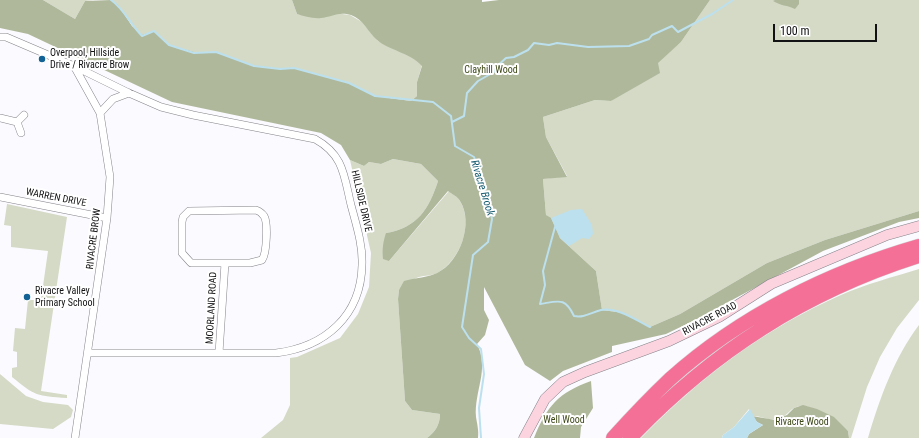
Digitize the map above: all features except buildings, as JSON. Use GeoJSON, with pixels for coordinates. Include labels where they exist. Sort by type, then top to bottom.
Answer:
{"type":"FeatureCollection","features":[{"type":"Feature","properties":{"kind":"highway"},"geometry":{"type":"LineString","coordinates":[[613,438],[670,379],[707,349],[781,302],[818,282],[919,246]]}},
{"type":"Feature","properties":{"kind":"highway"},"geometry":{"type":"LineString","coordinates":[[630,438],[659,408],[701,372],[779,316],[822,293],[919,256]]}},
{"type":"Feature","properties":{"kind":"main road","name":"RIVACRE ROAD"},"geometry":{"type":"LineString","coordinates":[[524,438],[545,400],[563,382],[585,372],[669,341],[718,317],[771,284],[887,235],[919,226]]}},
{"type":"Feature","properties":{"kind":"street","name":"HILLSIDE DRIVE"},"geometry":{"type":"LineString","coordinates":[[0,37],[6,37],[74,66],[129,94],[161,107],[193,116],[316,139],[327,146],[341,163],[361,248],[363,263],[361,280],[349,312],[335,329],[322,339],[302,348],[276,354],[88,354]]}},
{"type":"Feature","properties":{"kind":"street","name":"RIVACRE BROW"},"geometry":{"type":"LineString","coordinates":[[74,66],[100,113],[110,177],[107,218],[75,438]]}},
{"type":"Feature","properties":{"kind":"street"},"geometry":{"type":"LineString","coordinates":[[100,113],[113,99],[129,94]]}},
{"type":"Feature","properties":{"kind":"street"},"geometry":{"type":"LineString","coordinates":[[17,122],[24,114]]}},
{"type":"Feature","properties":{"kind":"street"},"geometry":{"type":"LineString","coordinates":[[0,118],[17,122]]}},
{"type":"Feature","properties":{"kind":"street"},"geometry":{"type":"LineString","coordinates":[[17,122],[21,133]]}},
{"type":"Feature","properties":{"kind":"street","name":"WARREN DRIVE"},"geometry":{"type":"LineString","coordinates":[[0,197],[107,218]]}},
{"type":"Feature","properties":{"kind":"street","name":"MOORLAND ROAD"},"geometry":{"type":"LineString","coordinates":[[256,210],[264,216],[266,222],[264,256],[257,262],[225,263],[191,263],[184,257],[182,253],[182,222],[183,217],[189,211],[256,210]]}},
{"type":"Feature","properties":{"kind":"street","name":"MOORLAND ROAD"},"geometry":{"type":"LineString","coordinates":[[219,354],[225,263]]}},
{"type":"Feature","properties":{"kind":"green space","name":"Clayhill Wood"},"geometry":{"type":"Polygon","coordinates":[[[0,0],[43,0],[75,19],[85,1],[111,0],[118,5],[132,26],[142,35],[154,31],[169,45],[194,52],[216,52],[254,66],[280,69],[294,68],[349,83],[375,96],[411,101],[417,96],[417,82],[422,66],[417,61],[382,44],[359,19],[351,15],[343,14],[315,18],[297,14],[292,0],[482,0],[482,2],[499,0],[710,0],[681,42],[658,63],[660,73],[611,101],[595,100],[543,117],[546,137],[567,177],[543,179],[546,215],[551,218],[560,238],[596,271],[602,310],[624,313],[650,327],[680,314],[767,263],[825,240],[919,211],[919,218],[899,222],[823,251],[666,334],[612,346],[612,352],[563,371],[550,381],[525,365],[484,287],[484,310],[489,320],[485,335],[477,344],[481,353],[482,362],[481,380],[476,407],[478,438],[427,438],[436,428],[439,422],[440,414],[412,410],[405,401],[398,299],[399,290],[404,281],[434,274],[445,268],[458,251],[465,231],[466,220],[464,210],[458,198],[448,191],[389,261],[383,259],[383,246],[386,233],[406,227],[420,216],[426,208],[438,181],[421,164],[393,159],[381,164],[369,162],[364,166],[350,160],[341,145],[321,133],[172,102],[28,34],[0,28],[0,0]]]}},
{"type":"Feature","properties":{"kind":"green space"},"geometry":{"type":"Polygon","coordinates":[[[43,0],[93,0],[85,1],[75,19],[43,0]]]}},
{"type":"Feature","properties":{"kind":"green space"},"geometry":{"type":"Polygon","coordinates":[[[111,0],[292,0],[297,14],[321,18],[335,13],[350,15],[362,22],[378,41],[414,58],[422,65],[417,82],[417,96],[411,101],[375,96],[349,83],[294,68],[280,69],[254,66],[216,52],[194,53],[169,45],[154,31],[142,36],[120,8],[111,0]]]}},
{"type":"Feature","properties":{"kind":"green space"},"geometry":{"type":"Polygon","coordinates":[[[710,0],[919,0],[919,211],[825,240],[767,263],[680,314],[650,327],[624,313],[602,310],[596,271],[560,238],[546,215],[543,179],[567,176],[546,137],[543,117],[595,100],[611,101],[681,42],[710,0]]]}},
{"type":"Feature","properties":{"kind":"green space"},"geometry":{"type":"Polygon","coordinates":[[[799,0],[799,4],[795,9],[773,1],[799,0]]]}},
{"type":"Feature","properties":{"kind":"green space"},"geometry":{"type":"Polygon","coordinates":[[[393,159],[421,164],[438,181],[426,208],[414,222],[406,227],[386,233],[389,261],[449,191],[459,200],[464,210],[466,220],[462,241],[452,260],[437,273],[416,278],[399,290],[398,299],[405,401],[412,410],[440,414],[438,425],[435,431],[427,438],[261,438],[283,420],[290,405],[290,358],[297,357],[340,338],[358,314],[369,287],[371,253],[350,160],[364,166],[369,162],[381,164],[393,159]]]}},
{"type":"Feature","properties":{"kind":"green space"},"geometry":{"type":"Polygon","coordinates":[[[7,204],[67,217],[41,391],[67,395],[67,398],[49,397],[37,394],[26,388],[12,377],[12,368],[17,367],[17,352],[13,351],[15,328],[25,329],[28,300],[41,300],[48,251],[11,247],[11,226],[4,225],[7,204]]]}},
{"type":"Feature","properties":{"kind":"green space"},"geometry":{"type":"Polygon","coordinates":[[[919,269],[919,300],[897,328],[880,357],[867,387],[851,438],[849,438],[848,431],[830,417],[815,409],[800,406],[794,408],[785,416],[773,419],[752,416],[749,409],[734,427],[723,435],[722,438],[641,438],[686,395],[759,339],[813,308],[850,291],[919,269]]]}},
{"type":"Feature","properties":{"kind":"green space"},"geometry":{"type":"Polygon","coordinates":[[[919,325],[919,438],[868,438],[895,365],[902,351],[919,325]]]}},
{"type":"Feature","properties":{"kind":"green space"},"geometry":{"type":"Polygon","coordinates":[[[0,374],[26,396],[43,402],[68,405],[73,410],[71,417],[53,429],[0,424],[0,374]]]}},
{"type":"Feature","properties":{"kind":"green space","name":"Well Wood"},"geometry":{"type":"Polygon","coordinates":[[[591,381],[593,408],[581,427],[580,438],[534,438],[544,417],[555,402],[570,390],[591,381]]]}},
{"type":"Feature","properties":{"kind":"green space","name":"Rivacre Wood"},"geometry":{"type":"Polygon","coordinates":[[[803,405],[817,409],[834,417],[848,431],[849,438],[747,438],[749,434],[763,425],[757,422],[752,416],[775,420],[787,415],[794,408],[803,405]]]}},
{"type":"Feature","properties":{"kind":"water"},"geometry":{"type":"Polygon","coordinates":[[[582,209],[592,225],[593,234],[589,239],[582,238],[569,246],[560,238],[551,218],[571,210],[582,209]]]}},
{"type":"Feature","properties":{"kind":"water"},"geometry":{"type":"Polygon","coordinates":[[[750,409],[757,422],[763,425],[749,434],[747,438],[722,438],[723,435],[734,427],[750,409]]]}},
{"type":"Feature","properties":{"kind":"waterway","name":"Rivacre Brook"},"geometry":{"type":"LineString","coordinates":[[111,0],[120,8],[142,36],[154,31],[169,45],[194,53],[216,52],[254,66],[280,69],[294,68],[349,83],[375,96],[433,102],[451,116],[455,146],[474,157],[489,204],[492,219],[488,242],[473,255],[462,327],[469,338],[481,349],[484,374],[479,408],[481,438]]}},
{"type":"Feature","properties":{"kind":"waterway"},"geometry":{"type":"LineString","coordinates":[[452,122],[464,116],[467,93],[478,81],[494,72],[496,67],[506,58],[514,57],[528,50],[534,43],[549,45],[557,43],[588,47],[629,46],[649,39],[652,35],[672,26],[678,32],[712,14],[733,0]]}},
{"type":"Feature","properties":{"kind":"waterway"},"geometry":{"type":"LineString","coordinates":[[555,227],[543,271],[545,285],[540,304],[557,301],[564,303],[568,306],[574,316],[584,316],[601,310],[613,310],[650,327]]}},
{"type":"Feature","properties":{"kind":"place","name":"Overpool, Hillside Drive / Rivacre Brow"},"geometry":{"type":"Point","coordinates":[42,59]}},
{"type":"Feature","properties":{"kind":"place","name":"Rivacre Valley Primary School"},"geometry":{"type":"Point","coordinates":[27,297]}}]}
